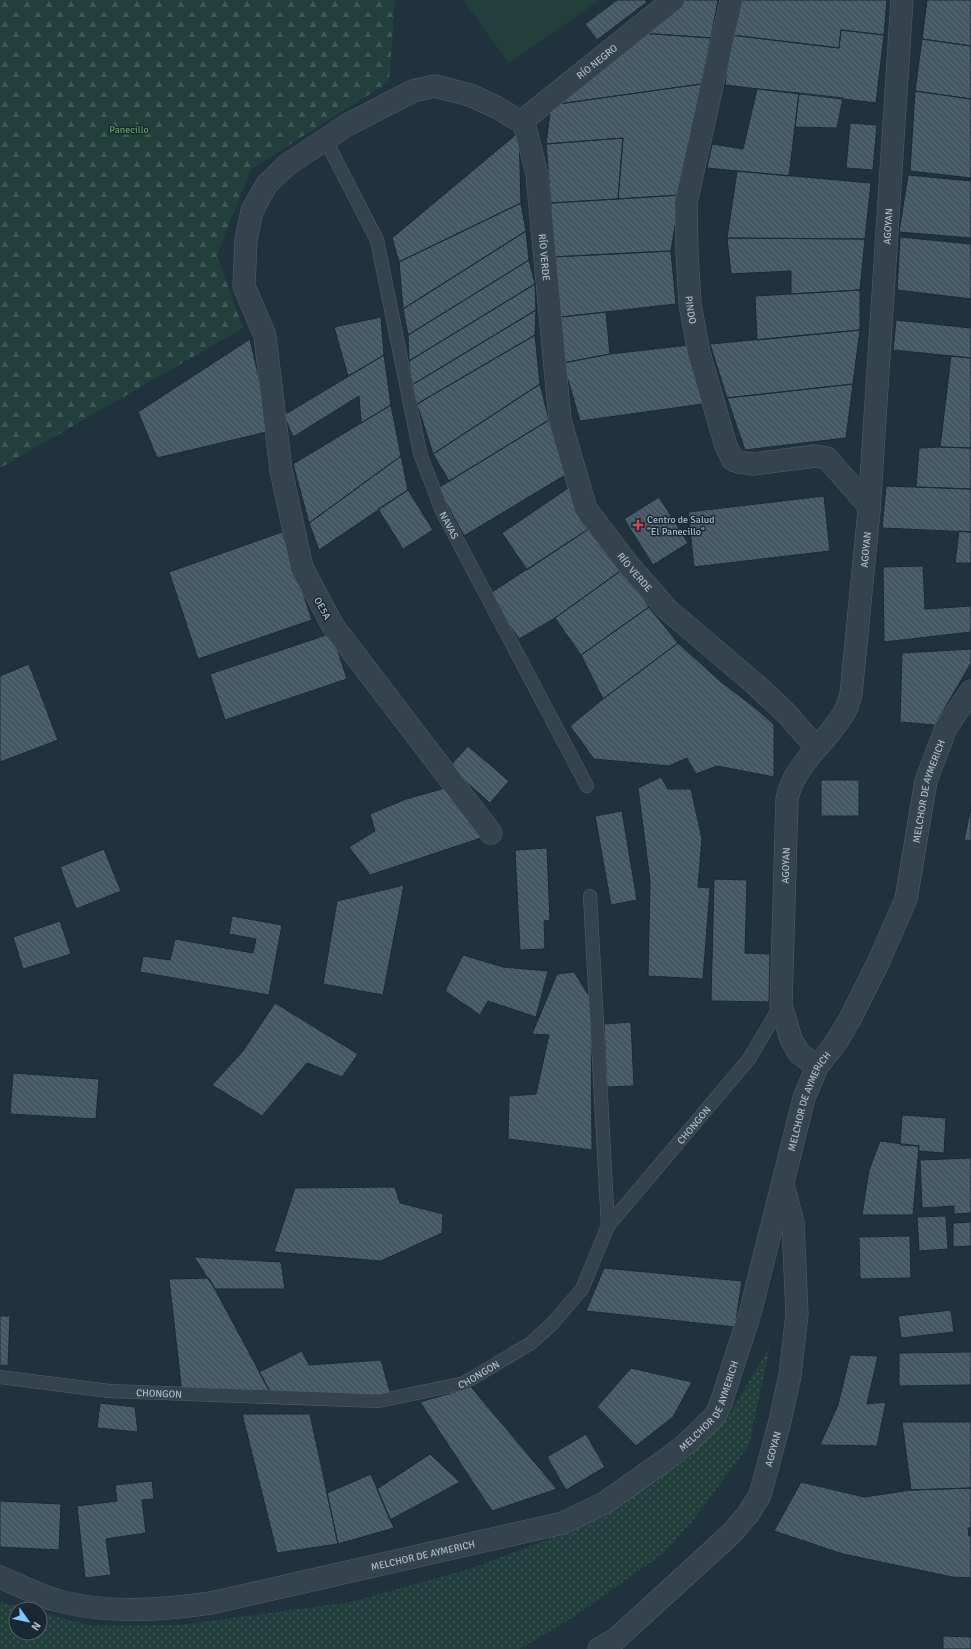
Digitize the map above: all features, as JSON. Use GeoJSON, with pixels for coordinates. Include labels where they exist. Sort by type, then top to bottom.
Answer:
{"type":"FeatureCollection","features":[{"type":"Feature","properties":{"kind":"street","name":"RÍO NEGRO"},"geometry":{"type":"LineString","coordinates":[[521,122],[673,0]]}},
{"type":"Feature","properties":{"kind":"street","name":"PINDO"},"geometry":{"type":"LineString","coordinates":[[731,0],[686,203],[690,304],[699,353],[729,453],[733,460],[754,464],[816,456],[827,458],[869,506]]}},
{"type":"Feature","properties":{"kind":"street","name":"AGOYAN"},"geometry":{"type":"LineString","coordinates":[[817,1067],[799,1054],[791,1039],[781,1006],[787,799],[794,778],[837,724],[846,710],[851,694],[869,506],[902,0]]}},
{"type":"Feature","properties":{"kind":"street"},"geometry":{"type":"LineString","coordinates":[[325,139],[347,124],[407,94],[435,86],[470,95],[496,107],[521,122]]}},
{"type":"Feature","properties":{"kind":"street","name":"RÍO VERDE"},"geometry":{"type":"LineString","coordinates":[[521,122],[525,128],[536,174],[560,420],[586,509],[627,563],[668,610],[755,684],[786,713],[808,738],[818,746]]}},
{"type":"Feature","properties":{"kind":"street","name":"OE5A"},"geometry":{"type":"LineString","coordinates":[[325,139],[288,165],[267,184],[252,211],[246,240],[244,286],[266,336],[281,470],[302,568],[333,626],[491,833]]}},
{"type":"Feature","properties":{"kind":"street","name":"MELCHOR DE AYMERICH"},"geometry":{"type":"LineString","coordinates":[[0,1577],[66,1603],[95,1608],[130,1610],[172,1609],[211,1603],[563,1524],[606,1502],[672,1455],[715,1416],[721,1403],[750,1313],[804,1098],[817,1067],[835,1044],[850,1019],[879,961],[906,899],[926,781],[946,728],[971,691]]}},
{"type":"Feature","properties":{"kind":"street","name":"AGOYAN"},"geometry":{"type":"LineString","coordinates":[[599,1649],[616,1639],[732,1533],[748,1514],[760,1495],[790,1375],[796,1314],[792,1224],[783,1181]]}},
{"type":"Feature","properties":{"kind":"lane","name":"NAVAS"},"geometry":{"type":"LineString","coordinates":[[325,139],[377,240],[420,452],[442,511],[587,786]]}},
{"type":"Feature","properties":{"kind":"lane"},"geometry":{"type":"LineString","coordinates":[[590,896],[608,1226]]}},
{"type":"Feature","properties":{"kind":"lane","name":"CHONGON"},"geometry":{"type":"LineString","coordinates":[[0,1377],[109,1391],[379,1401],[464,1383],[531,1343],[552,1324],[582,1289],[608,1226],[749,1059],[781,1006]]}},
{"type":"Feature","properties":{"kind":"green space","name":"Panecillo"},"geometry":{"type":"Polygon","coordinates":[[[0,0],[395,0],[389,82],[251,169],[217,255],[243,328],[0,468],[0,0]]]}},
{"type":"Feature","properties":{"kind":"green space"},"geometry":{"type":"Polygon","coordinates":[[[463,0],[600,0],[509,63],[463,0]]]}},
{"type":"Feature","properties":{"kind":"green space"},"geometry":{"type":"Polygon","coordinates":[[[770,1346],[749,1445],[692,1522],[661,1555],[575,1616],[520,1649],[0,1649],[0,1602],[8,1604],[8,1641],[48,1641],[48,1614],[93,1626],[180,1625],[351,1602],[469,1569],[581,1527],[669,1469],[728,1417],[770,1346]]]}},
{"type":"Feature","properties":{"kind":"building"},"geometry":{"type":"Polygon","coordinates":[[[617,0],[645,0],[647,2],[597,40],[585,24],[617,0]]]}},
{"type":"Feature","properties":{"kind":"building"},"geometry":{"type":"Polygon","coordinates":[[[683,0],[718,0],[711,38],[641,33],[683,0]]]}},
{"type":"Feature","properties":{"kind":"building"},"geometry":{"type":"Polygon","coordinates":[[[739,0],[887,0],[884,35],[841,30],[839,48],[731,35],[739,0]]]}},
{"type":"Feature","properties":{"kind":"building"},"geometry":{"type":"Polygon","coordinates":[[[927,0],[971,0],[971,46],[922,39],[927,0]]]}},
{"type":"Feature","properties":{"kind":"building"},"geometry":{"type":"Polygon","coordinates":[[[841,30],[884,35],[876,103],[725,85],[731,35],[839,48],[841,30]]]}},
{"type":"Feature","properties":{"kind":"building"},"geometry":{"type":"Polygon","coordinates":[[[641,33],[711,38],[701,84],[551,105],[641,33]]]}},
{"type":"Feature","properties":{"kind":"building"},"geometry":{"type":"Polygon","coordinates":[[[922,39],[971,46],[971,99],[915,91],[922,39]]]}},
{"type":"Feature","properties":{"kind":"building"},"geometry":{"type":"Polygon","coordinates":[[[701,84],[680,195],[618,199],[623,138],[546,144],[551,105],[701,84]]]}},
{"type":"Feature","properties":{"kind":"building"},"geometry":{"type":"Polygon","coordinates":[[[757,89],[799,93],[789,176],[707,168],[712,144],[743,149],[757,89]]]}},
{"type":"Feature","properties":{"kind":"building"},"geometry":{"type":"Polygon","coordinates":[[[915,91],[971,99],[971,178],[910,171],[915,91]]]}},
{"type":"Feature","properties":{"kind":"building"},"geometry":{"type":"Polygon","coordinates":[[[799,93],[843,98],[837,128],[795,127],[799,93]]]}},
{"type":"Feature","properties":{"kind":"building"},"geometry":{"type":"Polygon","coordinates":[[[850,123],[877,125],[873,170],[846,168],[850,123]]]}},
{"type":"Feature","properties":{"kind":"building"},"geometry":{"type":"Polygon","coordinates":[[[519,132],[521,203],[399,262],[392,238],[519,132]]]}},
{"type":"Feature","properties":{"kind":"building"},"geometry":{"type":"Polygon","coordinates":[[[623,138],[618,199],[551,203],[546,144],[623,138]]]}},
{"type":"Feature","properties":{"kind":"building"},"geometry":{"type":"Polygon","coordinates":[[[737,171],[871,183],[865,239],[727,238],[737,171]]]}},
{"type":"Feature","properties":{"kind":"building"},"geometry":{"type":"Polygon","coordinates":[[[908,175],[971,181],[971,238],[899,232],[908,175]]]}},
{"type":"Feature","properties":{"kind":"building"},"geometry":{"type":"Polygon","coordinates":[[[680,195],[671,251],[552,257],[551,203],[680,195]]]}},
{"type":"Feature","properties":{"kind":"building"},"geometry":{"type":"Polygon","coordinates":[[[521,203],[526,231],[403,309],[399,262],[521,203]]]}},
{"type":"Feature","properties":{"kind":"building"},"geometry":{"type":"Polygon","coordinates":[[[526,231],[529,260],[408,335],[403,309],[526,231]]]}},
{"type":"Feature","properties":{"kind":"building"},"geometry":{"type":"Polygon","coordinates":[[[900,237],[971,244],[971,299],[897,290],[900,237]]]}},
{"type":"Feature","properties":{"kind":"building"},"geometry":{"type":"Polygon","coordinates":[[[727,238],[865,239],[860,290],[791,294],[791,271],[731,274],[727,238]]]}},
{"type":"Feature","properties":{"kind":"building"},"geometry":{"type":"Polygon","coordinates":[[[671,251],[676,304],[561,317],[552,257],[671,251]]]}},
{"type":"Feature","properties":{"kind":"building"},"geometry":{"type":"Polygon","coordinates":[[[529,260],[535,284],[409,361],[408,335],[529,260]]]}},
{"type":"Feature","properties":{"kind":"building"},"geometry":{"type":"Polygon","coordinates":[[[535,284],[536,310],[412,385],[409,361],[535,284]]]}},
{"type":"Feature","properties":{"kind":"building"},"geometry":{"type":"Polygon","coordinates":[[[860,290],[860,330],[757,340],[755,296],[860,290]]]}},
{"type":"Feature","properties":{"kind":"building"},"geometry":{"type":"Polygon","coordinates":[[[536,310],[535,335],[417,404],[412,385],[536,310]]]}},
{"type":"Feature","properties":{"kind":"building"},"geometry":{"type":"Polygon","coordinates":[[[606,312],[610,354],[563,363],[561,317],[606,312]]]}},
{"type":"Feature","properties":{"kind":"building"},"geometry":{"type":"Polygon","coordinates":[[[381,317],[384,355],[348,376],[334,327],[381,317]]]}},
{"type":"Feature","properties":{"kind":"building"},"geometry":{"type":"Polygon","coordinates":[[[896,320],[971,328],[971,358],[893,350],[896,320]]]}},
{"type":"Feature","properties":{"kind":"building"},"geometry":{"type":"Polygon","coordinates":[[[860,330],[853,384],[727,398],[710,344],[860,330]]]}},
{"type":"Feature","properties":{"kind":"building"},"geometry":{"type":"Polygon","coordinates":[[[535,335],[540,384],[433,454],[417,404],[535,335]]]}},
{"type":"Feature","properties":{"kind":"building"},"geometry":{"type":"Polygon","coordinates":[[[250,339],[271,431],[157,458],[138,412],[250,339]]]}},
{"type":"Feature","properties":{"kind":"building"},"geometry":{"type":"Polygon","coordinates":[[[689,345],[703,404],[580,421],[563,363],[610,354],[689,345]]]}},
{"type":"Feature","properties":{"kind":"building"},"geometry":{"type":"Polygon","coordinates":[[[384,355],[391,405],[361,423],[359,396],[293,437],[284,415],[384,355]]]}},
{"type":"Feature","properties":{"kind":"building"},"geometry":{"type":"Polygon","coordinates":[[[951,356],[971,358],[971,448],[940,447],[951,356]]]}},
{"type":"Feature","properties":{"kind":"building"},"geometry":{"type":"Polygon","coordinates":[[[540,384],[549,420],[449,481],[433,454],[540,384]]]}},
{"type":"Feature","properties":{"kind":"building"},"geometry":{"type":"Polygon","coordinates":[[[853,384],[846,438],[745,450],[727,398],[853,384]]]}},
{"type":"Feature","properties":{"kind":"building"},"geometry":{"type":"Polygon","coordinates":[[[391,405],[401,456],[309,523],[293,464],[391,405]]]}},
{"type":"Feature","properties":{"kind":"building"},"geometry":{"type":"Polygon","coordinates":[[[549,420],[567,474],[464,536],[438,488],[549,420]]]}},
{"type":"Feature","properties":{"kind":"building"},"geometry":{"type":"Polygon","coordinates":[[[919,448],[971,448],[971,489],[916,487],[919,448]]]}},
{"type":"Feature","properties":{"kind":"building"},"geometry":{"type":"Polygon","coordinates":[[[401,456],[408,490],[319,550],[309,523],[401,456]]]}},
{"type":"Feature","properties":{"kind":"building"},"geometry":{"type":"Polygon","coordinates":[[[571,486],[593,526],[527,570],[502,533],[571,486]]]}},
{"type":"Feature","properties":{"kind":"building"},"geometry":{"type":"Polygon","coordinates":[[[886,486],[971,489],[971,532],[882,528],[886,486]]]}},
{"type":"Feature","properties":{"kind":"building"},"geometry":{"type":"Polygon","coordinates":[[[408,490],[433,530],[403,549],[378,509],[408,490]]]}},
{"type":"Feature","properties":{"kind":"building"},"geometry":{"type":"Polygon","coordinates":[[[824,496],[830,551],[694,567],[688,512],[824,496]]]}},
{"type":"Feature","properties":{"kind":"building"},"geometry":{"type":"Polygon","coordinates":[[[659,497],[688,543],[653,565],[624,519],[659,497]]]}},
{"type":"Feature","properties":{"kind":"building"},"geometry":{"type":"Polygon","coordinates":[[[593,526],[623,569],[555,618],[519,639],[489,594],[593,526]]]}},
{"type":"Feature","properties":{"kind":"building"},"geometry":{"type":"Polygon","coordinates":[[[959,531],[971,532],[971,563],[955,563],[959,531]]]}},
{"type":"Feature","properties":{"kind":"building"},"geometry":{"type":"Polygon","coordinates":[[[282,532],[312,620],[198,659],[169,572],[282,532]]]}},
{"type":"Feature","properties":{"kind":"building"},"geometry":{"type":"Polygon","coordinates":[[[923,566],[925,609],[971,606],[971,632],[884,642],[883,567],[923,566]]]}},
{"type":"Feature","properties":{"kind":"building"},"geometry":{"type":"Polygon","coordinates":[[[623,569],[649,607],[581,655],[555,618],[623,569]]]}},
{"type":"Feature","properties":{"kind":"building"},"geometry":{"type":"Polygon","coordinates":[[[649,607],[678,643],[603,699],[581,655],[649,607]]]}},
{"type":"Feature","properties":{"kind":"building"},"geometry":{"type":"Polygon","coordinates":[[[332,633],[347,679],[225,720],[210,674],[332,633]]]}},
{"type":"Feature","properties":{"kind":"building"},"geometry":{"type":"Polygon","coordinates":[[[678,643],[720,681],[759,711],[774,725],[774,777],[717,766],[696,774],[687,758],[669,766],[594,759],[570,726],[603,699],[678,643]]]}},
{"type":"Feature","properties":{"kind":"building"},"geometry":{"type":"Polygon","coordinates":[[[971,649],[971,663],[935,725],[900,722],[902,653],[971,649]]]}},
{"type":"Feature","properties":{"kind":"building"},"geometry":{"type":"Polygon","coordinates":[[[29,664],[58,740],[0,762],[0,676],[29,664]]]}},
{"type":"Feature","properties":{"kind":"building"},"geometry":{"type":"Polygon","coordinates":[[[468,746],[509,781],[490,803],[449,767],[468,746]]]}},
{"type":"Feature","properties":{"kind":"building"},"geometry":{"type":"Polygon","coordinates":[[[661,777],[668,789],[691,789],[702,839],[698,887],[710,888],[703,979],[648,976],[650,881],[638,788],[661,777]]]}},
{"type":"Feature","properties":{"kind":"building"},"geometry":{"type":"Polygon","coordinates":[[[821,780],[859,780],[859,816],[821,816],[821,780]]]}},
{"type":"Feature","properties":{"kind":"building"},"geometry":{"type":"Polygon","coordinates":[[[445,788],[484,837],[370,875],[349,847],[375,831],[370,814],[406,799],[445,788]]]}},
{"type":"Feature","properties":{"kind":"building"},"geometry":{"type":"Polygon","coordinates":[[[971,807],[971,841],[964,840],[971,807]]]}},
{"type":"Feature","properties":{"kind":"building"},"geometry":{"type":"Polygon","coordinates":[[[622,811],[637,900],[611,905],[595,816],[622,811]]]}},
{"type":"Feature","properties":{"kind":"building"},"geometry":{"type":"Polygon","coordinates":[[[547,848],[550,920],[544,921],[545,949],[520,950],[515,850],[547,848]]]}},
{"type":"Feature","properties":{"kind":"building"},"geometry":{"type":"Polygon","coordinates":[[[104,849],[121,891],[76,909],[60,867],[104,849]]]}},
{"type":"Feature","properties":{"kind":"building"},"geometry":{"type":"Polygon","coordinates":[[[714,879],[747,880],[745,953],[770,954],[769,1002],[711,1001],[714,879]]]}},
{"type":"Feature","properties":{"kind":"building"},"geometry":{"type":"Polygon","coordinates":[[[404,885],[383,995],[323,984],[337,901],[404,885]]]}},
{"type":"Feature","properties":{"kind":"building"},"geometry":{"type":"Polygon","coordinates":[[[232,916],[282,925],[269,995],[140,972],[143,956],[170,960],[175,939],[253,953],[256,939],[229,934],[232,916]]]}},
{"type":"Feature","properties":{"kind":"building"},"geometry":{"type":"Polygon","coordinates":[[[60,921],[71,954],[23,969],[13,937],[60,921]]]}},
{"type":"Feature","properties":{"kind":"building"},"geometry":{"type":"Polygon","coordinates":[[[463,955],[503,967],[548,971],[536,1017],[488,1001],[480,1015],[445,991],[463,955]]]}},
{"type":"Feature","properties":{"kind":"building"},"geometry":{"type":"Polygon","coordinates":[[[574,972],[591,999],[592,1150],[508,1139],[509,1096],[536,1094],[549,1035],[532,1034],[557,974],[574,972]]]}},
{"type":"Feature","properties":{"kind":"building"},"geometry":{"type":"Polygon","coordinates":[[[275,1003],[358,1054],[342,1077],[307,1063],[262,1116],[212,1085],[243,1051],[275,1003]]]}},
{"type":"Feature","properties":{"kind":"building"},"geometry":{"type":"Polygon","coordinates":[[[631,1022],[634,1086],[607,1087],[604,1024],[631,1022]]]}},
{"type":"Feature","properties":{"kind":"building"},"geometry":{"type":"Polygon","coordinates":[[[13,1073],[99,1079],[96,1119],[10,1114],[13,1073]]]}},
{"type":"Feature","properties":{"kind":"building"},"geometry":{"type":"Polygon","coordinates":[[[902,1115],[946,1118],[944,1153],[918,1151],[919,1146],[900,1145],[902,1115]]]}},
{"type":"Feature","properties":{"kind":"building"},"geometry":{"type":"Polygon","coordinates":[[[880,1141],[919,1146],[913,1215],[862,1215],[869,1170],[880,1141]]]}},
{"type":"Feature","properties":{"kind":"building"},"geometry":{"type":"Polygon","coordinates":[[[971,1158],[971,1213],[954,1214],[954,1206],[922,1208],[920,1160],[971,1158]]]}},
{"type":"Feature","properties":{"kind":"building"},"geometry":{"type":"Polygon","coordinates":[[[395,1187],[400,1203],[443,1214],[442,1233],[381,1261],[274,1252],[295,1188],[395,1187]]]}},
{"type":"Feature","properties":{"kind":"building"},"geometry":{"type":"Polygon","coordinates":[[[946,1216],[948,1249],[919,1251],[917,1217],[946,1216]]]}},
{"type":"Feature","properties":{"kind":"building"},"geometry":{"type":"Polygon","coordinates":[[[971,1222],[971,1246],[953,1247],[953,1223],[971,1222]]]}},
{"type":"Feature","properties":{"kind":"building"},"geometry":{"type":"Polygon","coordinates":[[[910,1236],[911,1278],[860,1279],[859,1237],[910,1236]]]}},
{"type":"Feature","properties":{"kind":"building"},"geometry":{"type":"Polygon","coordinates":[[[194,1257],[281,1262],[285,1289],[215,1289],[194,1257]]]}},
{"type":"Feature","properties":{"kind":"building"},"geometry":{"type":"Polygon","coordinates":[[[604,1268],[742,1281],[735,1327],[586,1311],[604,1268]]]}},
{"type":"Feature","properties":{"kind":"building"},"geometry":{"type":"Polygon","coordinates":[[[209,1278],[274,1399],[182,1393],[169,1279],[209,1278]]]}},
{"type":"Feature","properties":{"kind":"building"},"geometry":{"type":"Polygon","coordinates":[[[951,1310],[954,1332],[901,1338],[898,1316],[951,1310]]]}},
{"type":"Feature","properties":{"kind":"building"},"geometry":{"type":"Polygon","coordinates":[[[0,1316],[10,1316],[8,1366],[0,1365],[0,1316]]]}},
{"type":"Feature","properties":{"kind":"building"},"geometry":{"type":"Polygon","coordinates":[[[302,1351],[309,1365],[381,1360],[391,1395],[274,1399],[259,1372],[302,1351]]]}},
{"type":"Feature","properties":{"kind":"building"},"geometry":{"type":"Polygon","coordinates":[[[971,1352],[971,1385],[899,1386],[899,1353],[971,1352]]]}},
{"type":"Feature","properties":{"kind":"building"},"geometry":{"type":"Polygon","coordinates":[[[850,1355],[878,1356],[867,1404],[886,1402],[877,1446],[820,1445],[838,1405],[850,1355]]]}},
{"type":"Feature","properties":{"kind":"building"},"geometry":{"type":"Polygon","coordinates":[[[631,1368],[692,1382],[673,1417],[636,1446],[597,1407],[631,1368]]]}},
{"type":"Feature","properties":{"kind":"building"},"geometry":{"type":"Polygon","coordinates":[[[471,1387],[557,1489],[492,1511],[420,1402],[471,1387]]]}},
{"type":"Feature","properties":{"kind":"building"},"geometry":{"type":"Polygon","coordinates":[[[100,1403],[135,1407],[138,1432],[97,1428],[100,1403]]]}},
{"type":"Feature","properties":{"kind":"building"},"geometry":{"type":"Polygon","coordinates":[[[242,1414],[310,1414],[338,1544],[277,1553],[242,1414]]]}},
{"type":"Feature","properties":{"kind":"building"},"geometry":{"type":"Polygon","coordinates":[[[902,1422],[971,1422],[971,1488],[911,1490],[902,1422]]]}},
{"type":"Feature","properties":{"kind":"building"},"geometry":{"type":"Polygon","coordinates":[[[586,1434],[605,1467],[566,1490],[547,1457],[586,1434]]]}},
{"type":"Feature","properties":{"kind":"building"},"geometry":{"type":"Polygon","coordinates":[[[430,1454],[460,1482],[390,1520],[377,1489],[430,1454]]]}},
{"type":"Feature","properties":{"kind":"building"},"geometry":{"type":"Polygon","coordinates":[[[371,1474],[394,1528],[338,1544],[327,1493],[371,1474]]]}},
{"type":"Feature","properties":{"kind":"building"},"geometry":{"type":"Polygon","coordinates":[[[152,1481],[154,1499],[142,1500],[146,1533],[106,1539],[111,1575],[85,1578],[77,1506],[117,1501],[115,1485],[152,1481]]]}},
{"type":"Feature","properties":{"kind":"building"},"geometry":{"type":"Polygon","coordinates":[[[801,1482],[864,1497],[911,1490],[971,1488],[971,1528],[968,1528],[969,1536],[971,1536],[971,1578],[952,1577],[843,1554],[774,1531],[801,1482]]]}},
{"type":"Feature","properties":{"kind":"building"},"geometry":{"type":"Polygon","coordinates":[[[0,1501],[61,1504],[59,1550],[0,1547],[0,1501]]]}},
{"type":"Feature","properties":{"kind":"building"},"geometry":{"type":"Polygon","coordinates":[[[943,1636],[971,1637],[971,1649],[943,1649],[943,1636]]]}},
{"type":"Feature","properties":{"kind":"place","name":"Centro de Salud \"El Panecillo\""},"geometry":{"type":"Point","coordinates":[638,525]}}]}
